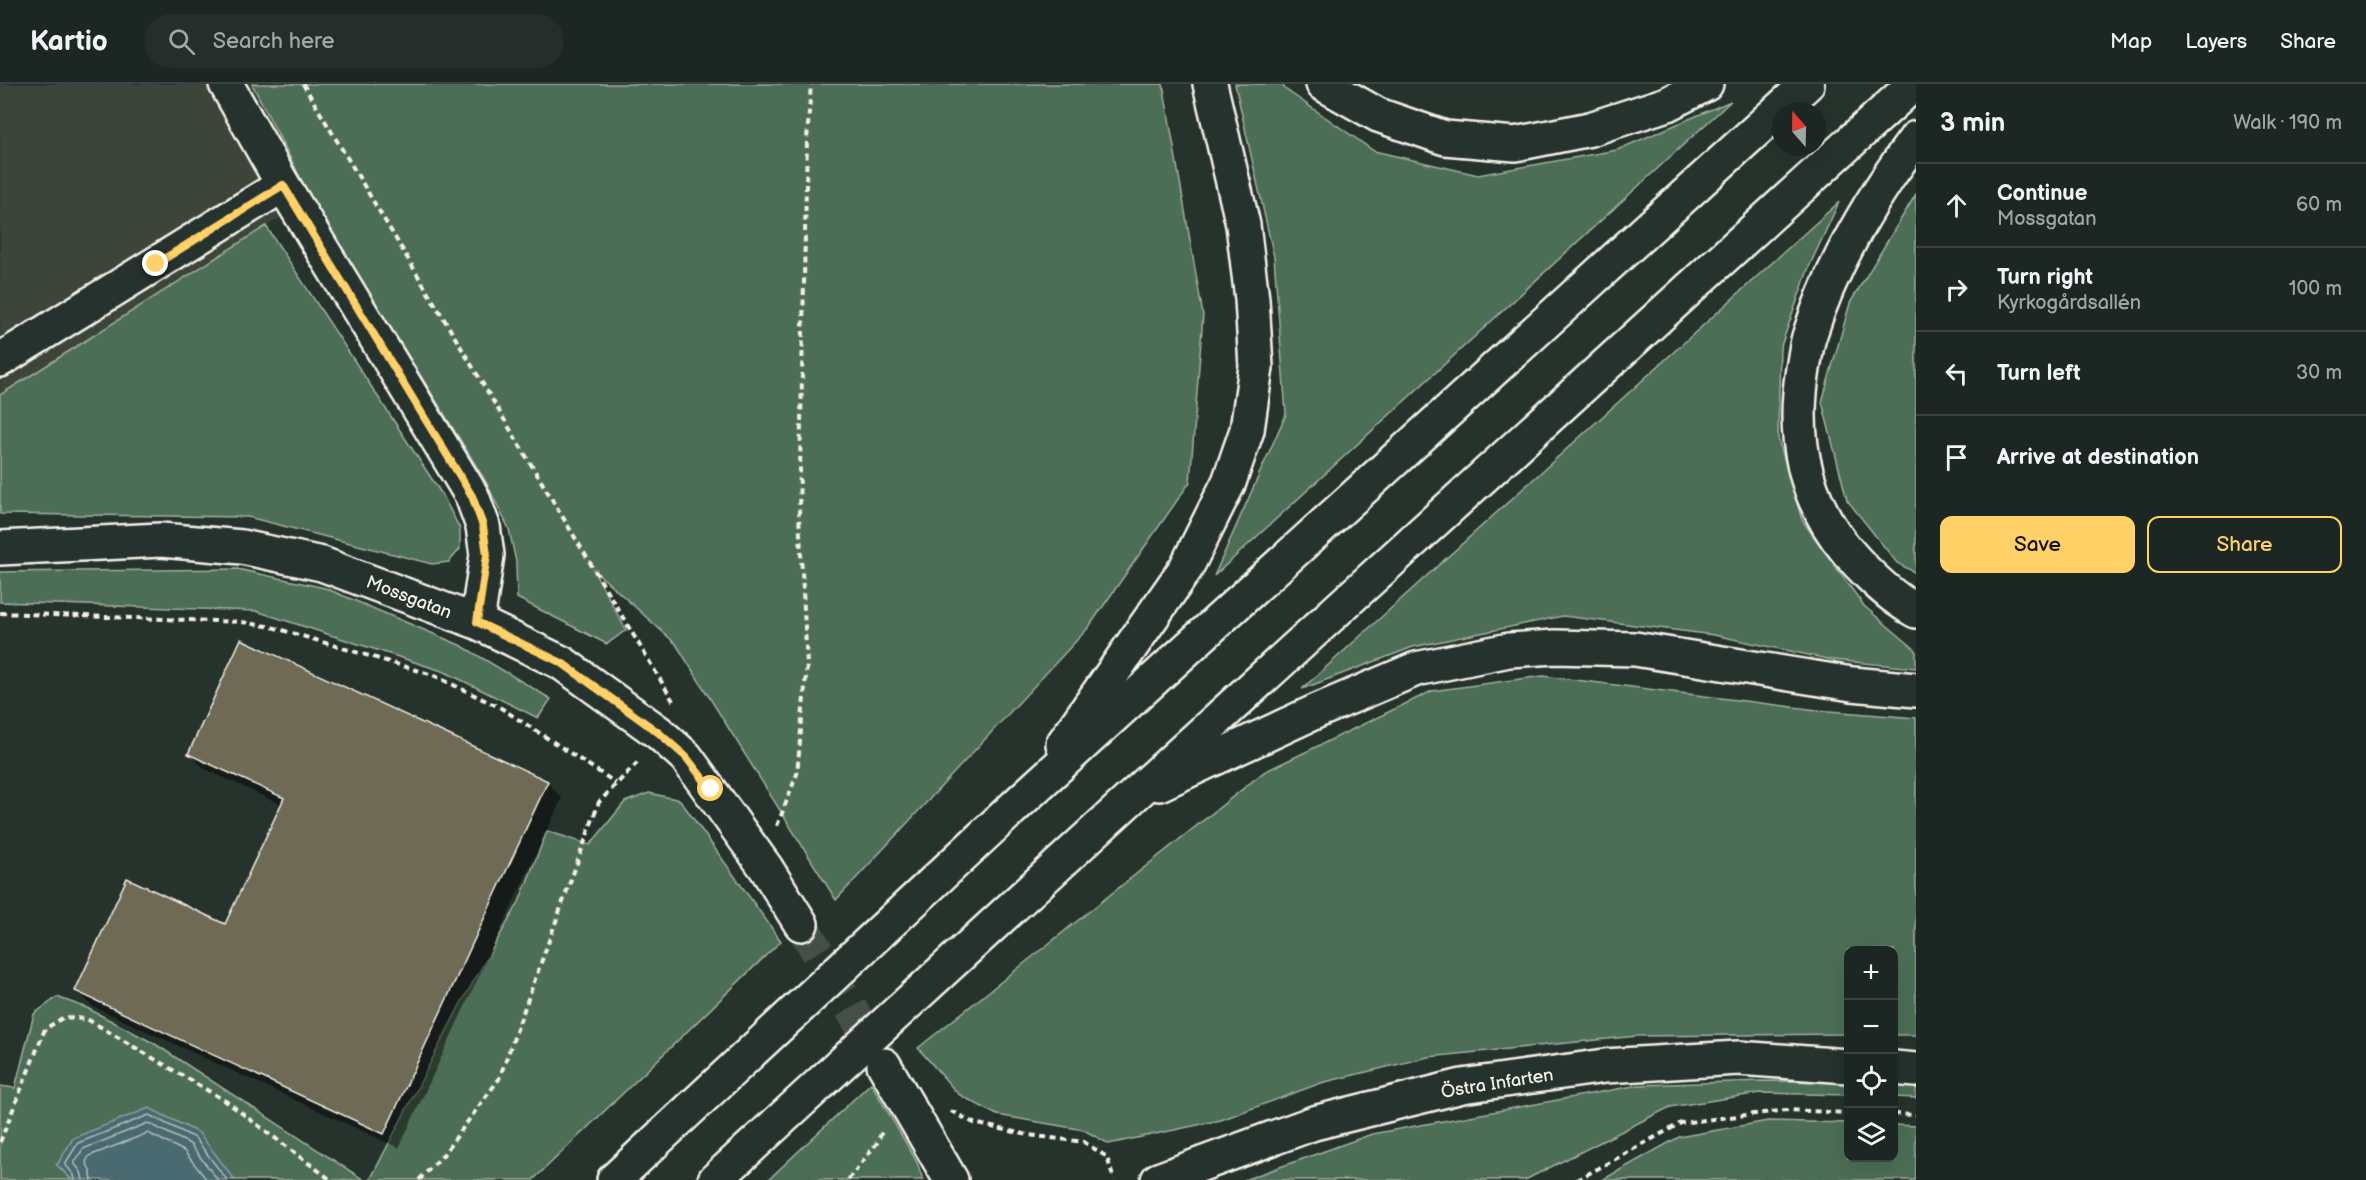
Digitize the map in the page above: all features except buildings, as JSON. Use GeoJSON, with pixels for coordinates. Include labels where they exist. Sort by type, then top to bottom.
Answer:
{"type":"FeatureCollection","features":[{"type":"Feature","properties":{"kind":"main road"},"geometry":{"type":"LineString","coordinates":[[226,84],[283,185],[472,496],[483,526],[487,555],[477,622]]}},
{"type":"Feature","properties":{"kind":"main road"},"geometry":{"type":"LineString","coordinates":[[1027,795],[1186,568],[1229,482],[1247,430],[1256,367],[1252,299],[1243,225],[1209,84]]}},
{"type":"Feature","properties":{"kind":"main road"},"geometry":{"type":"LineString","coordinates":[[1323,84],[1378,115],[1445,138],[1515,144],[1590,129],[1667,104],[1706,84]]}},
{"type":"Feature","properties":{"kind":"main road"},"geometry":{"type":"LineString","coordinates":[[614,1180],[1027,795],[1807,84]]}},
{"type":"Feature","properties":{"kind":"main road"},"geometry":{"type":"LineString","coordinates":[[715,1180],[1914,84]]}},
{"type":"Feature","properties":{"kind":"main road"},"geometry":{"type":"LineString","coordinates":[[1916,138],[1859,226],[1831,281],[1808,339],[1798,398],[1800,447],[1811,492],[1834,535],[1862,568],[1896,600],[1916,611]]}},
{"type":"Feature","properties":{"kind":"main road"},"geometry":{"type":"LineString","coordinates":[[0,360],[283,185]]}},
{"type":"Feature","properties":{"kind":"main road","name":"Mossgatan"},"geometry":{"type":"LineString","coordinates":[[0,548],[161,540],[242,547],[322,564],[477,622],[562,663],[659,733],[686,757],[766,868],[801,924]]}},
{"type":"Feature","properties":{"kind":"main road"},"geometry":{"type":"LineString","coordinates":[[1131,798],[1317,711],[1416,669],[1509,650],[1555,647],[1635,649],[1852,684],[1916,690]]}},
{"type":"Feature","properties":{"kind":"main road","name":"Östra Infarten"},"geometry":{"type":"LineString","coordinates":[[1158,1180],[1314,1123],[1462,1086],[1605,1066],[1738,1058],[1844,1066]]}},
{"type":"Feature","properties":{"kind":"main road"},"geometry":{"type":"LineString","coordinates":[[884,1065],[951,1180]]}},
{"type":"Feature","properties":{"kind":"main road"},"geometry":{"type":"LineString","coordinates":[[1898,1068],[1916,1070]]}},
{"type":"Feature","properties":{"kind":"path"},"geometry":{"type":"LineString","coordinates":[[303,84],[677,707]]}},
{"type":"Feature","properties":{"kind":"path"},"geometry":{"type":"LineString","coordinates":[[774,834],[797,774],[807,665],[799,516],[807,140],[811,84]]}},
{"type":"Feature","properties":{"kind":"path"},"geometry":{"type":"LineString","coordinates":[[0,613],[242,622],[272,627],[433,675],[501,708],[616,783]]}},
{"type":"Feature","properties":{"kind":"path"},"geometry":{"type":"LineString","coordinates":[[419,1180],[443,1155],[499,1079],[599,802],[638,762]]}},
{"type":"Feature","properties":{"kind":"path"},"geometry":{"type":"LineString","coordinates":[[0,1142],[45,1029],[64,1017],[87,1019],[227,1102],[331,1180]]}},
{"type":"Feature","properties":{"kind":"path"},"geometry":{"type":"LineString","coordinates":[[944,1104],[953,1112],[974,1123],[1028,1135],[1083,1142],[1107,1157],[1114,1180]]}},
{"type":"Feature","properties":{"kind":"path"},"geometry":{"type":"LineString","coordinates":[[1577,1180],[1681,1123],[1787,1110],[1844,1113]]}},
{"type":"Feature","properties":{"kind":"path"},"geometry":{"type":"LineString","coordinates":[[1898,1114],[1916,1115]]}},
{"type":"Feature","properties":{"kind":"path"},"geometry":{"type":"LineString","coordinates":[[848,1180],[877,1143],[885,1124]]}},
{"type":"Feature","properties":{"kind":"shaded area"},"geometry":{"type":"Polygon","coordinates":[[[0,84],[252,84],[312,200],[266,226],[0,395],[0,84]]]}},
{"type":"Feature","properties":{"kind":"green space"},"geometry":{"type":"Polygon","coordinates":[[[252,84],[1163,84],[1203,315],[1190,482],[1088,628],[836,900],[676,644],[593,569],[626,630],[607,644],[517,598],[516,562],[509,529],[485,480],[312,200],[252,84]]]}},
{"type":"Feature","properties":{"kind":"green space"},"geometry":{"type":"Polygon","coordinates":[[[1235,84],[1282,84],[1285,89],[1374,151],[1478,175],[1617,150],[1731,101],[1214,576],[1286,414],[1274,257],[1235,84]]]}},
{"type":"Feature","properties":{"kind":"green space"},"geometry":{"type":"Polygon","coordinates":[[[1916,194],[1916,573],[1897,563],[1847,500],[1822,402],[1850,303],[1916,194]]]}},
{"type":"Feature","properties":{"kind":"green space"},"geometry":{"type":"Polygon","coordinates":[[[1839,202],[1809,267],[1780,349],[1778,438],[1802,520],[1864,606],[1916,650],[1916,668],[1832,660],[1714,635],[1563,616],[1413,647],[1302,689],[1839,202]]]}},
{"type":"Feature","properties":{"kind":"green space"},"geometry":{"type":"Polygon","coordinates":[[[266,226],[443,496],[460,529],[460,549],[449,562],[432,564],[248,517],[0,514],[0,395],[266,226]]]}},
{"type":"Feature","properties":{"kind":"green space"},"geometry":{"type":"Polygon","coordinates":[[[237,569],[325,588],[462,646],[551,699],[538,718],[445,672],[256,611],[0,602],[0,572],[237,569]]]}},
{"type":"Feature","properties":{"kind":"green space"},"geometry":{"type":"Polygon","coordinates":[[[1543,676],[1817,710],[1916,718],[1916,1035],[1898,1035],[1898,946],[1844,946],[1844,1034],[1637,1036],[1428,1057],[1321,1083],[1221,1120],[1109,1144],[1084,1130],[997,1115],[958,1094],[918,1048],[1264,772],[1432,691],[1543,676]]]}},
{"type":"Feature","properties":{"kind":"green space"},"geometry":{"type":"Polygon","coordinates":[[[649,793],[680,800],[781,941],[533,1180],[370,1180],[460,1005],[519,902],[547,831],[590,845],[625,802],[649,793]]]}},
{"type":"Feature","properties":{"kind":"green space"},"geometry":{"type":"Polygon","coordinates":[[[57,997],[87,1008],[155,1044],[364,1180],[234,1180],[57,1165],[72,1180],[0,1180],[0,1086],[15,1088],[34,1014],[57,997]]]}},
{"type":"Feature","properties":{"kind":"green space"},"geometry":{"type":"Polygon","coordinates":[[[1762,1081],[1844,1082],[1844,1095],[1760,1093],[1670,1107],[1525,1180],[1244,1180],[1372,1134],[1639,1085],[1762,1081]]]}},
{"type":"Feature","properties":{"kind":"green space"},"geometry":{"type":"Polygon","coordinates":[[[871,1083],[917,1162],[923,1180],[768,1180],[871,1083]]]}},
{"type":"Feature","properties":{"kind":"green space"},"geometry":{"type":"Polygon","coordinates":[[[1898,1084],[1916,1085],[1916,1098],[1898,1097],[1898,1084]]]}},
{"type":"Feature","properties":{"kind":"green space"},"geometry":{"type":"Polygon","coordinates":[[[1768,1121],[1844,1123],[1844,1162],[1898,1162],[1898,1125],[1916,1126],[1916,1180],[1602,1180],[1679,1137],[1768,1121]]]}},
{"type":"Feature","properties":{"kind":"water"},"geometry":{"type":"Polygon","coordinates":[[[149,1108],[199,1133],[235,1180],[72,1180],[57,1165],[73,1138],[149,1108]]]}},
{"type":"Feature","properties":{"kind":"tunnel"},"geometry":{"type":"LineString","coordinates":[[801,924],[882,1061]]}},
{"type":"Feature","properties":{"kind":"route"},"geometry":{"type":"LineString","coordinates":[[156,264],[283,185],[472,496],[483,526],[487,555],[477,622],[562,663],[659,733],[686,757],[711,789]]}}]}
